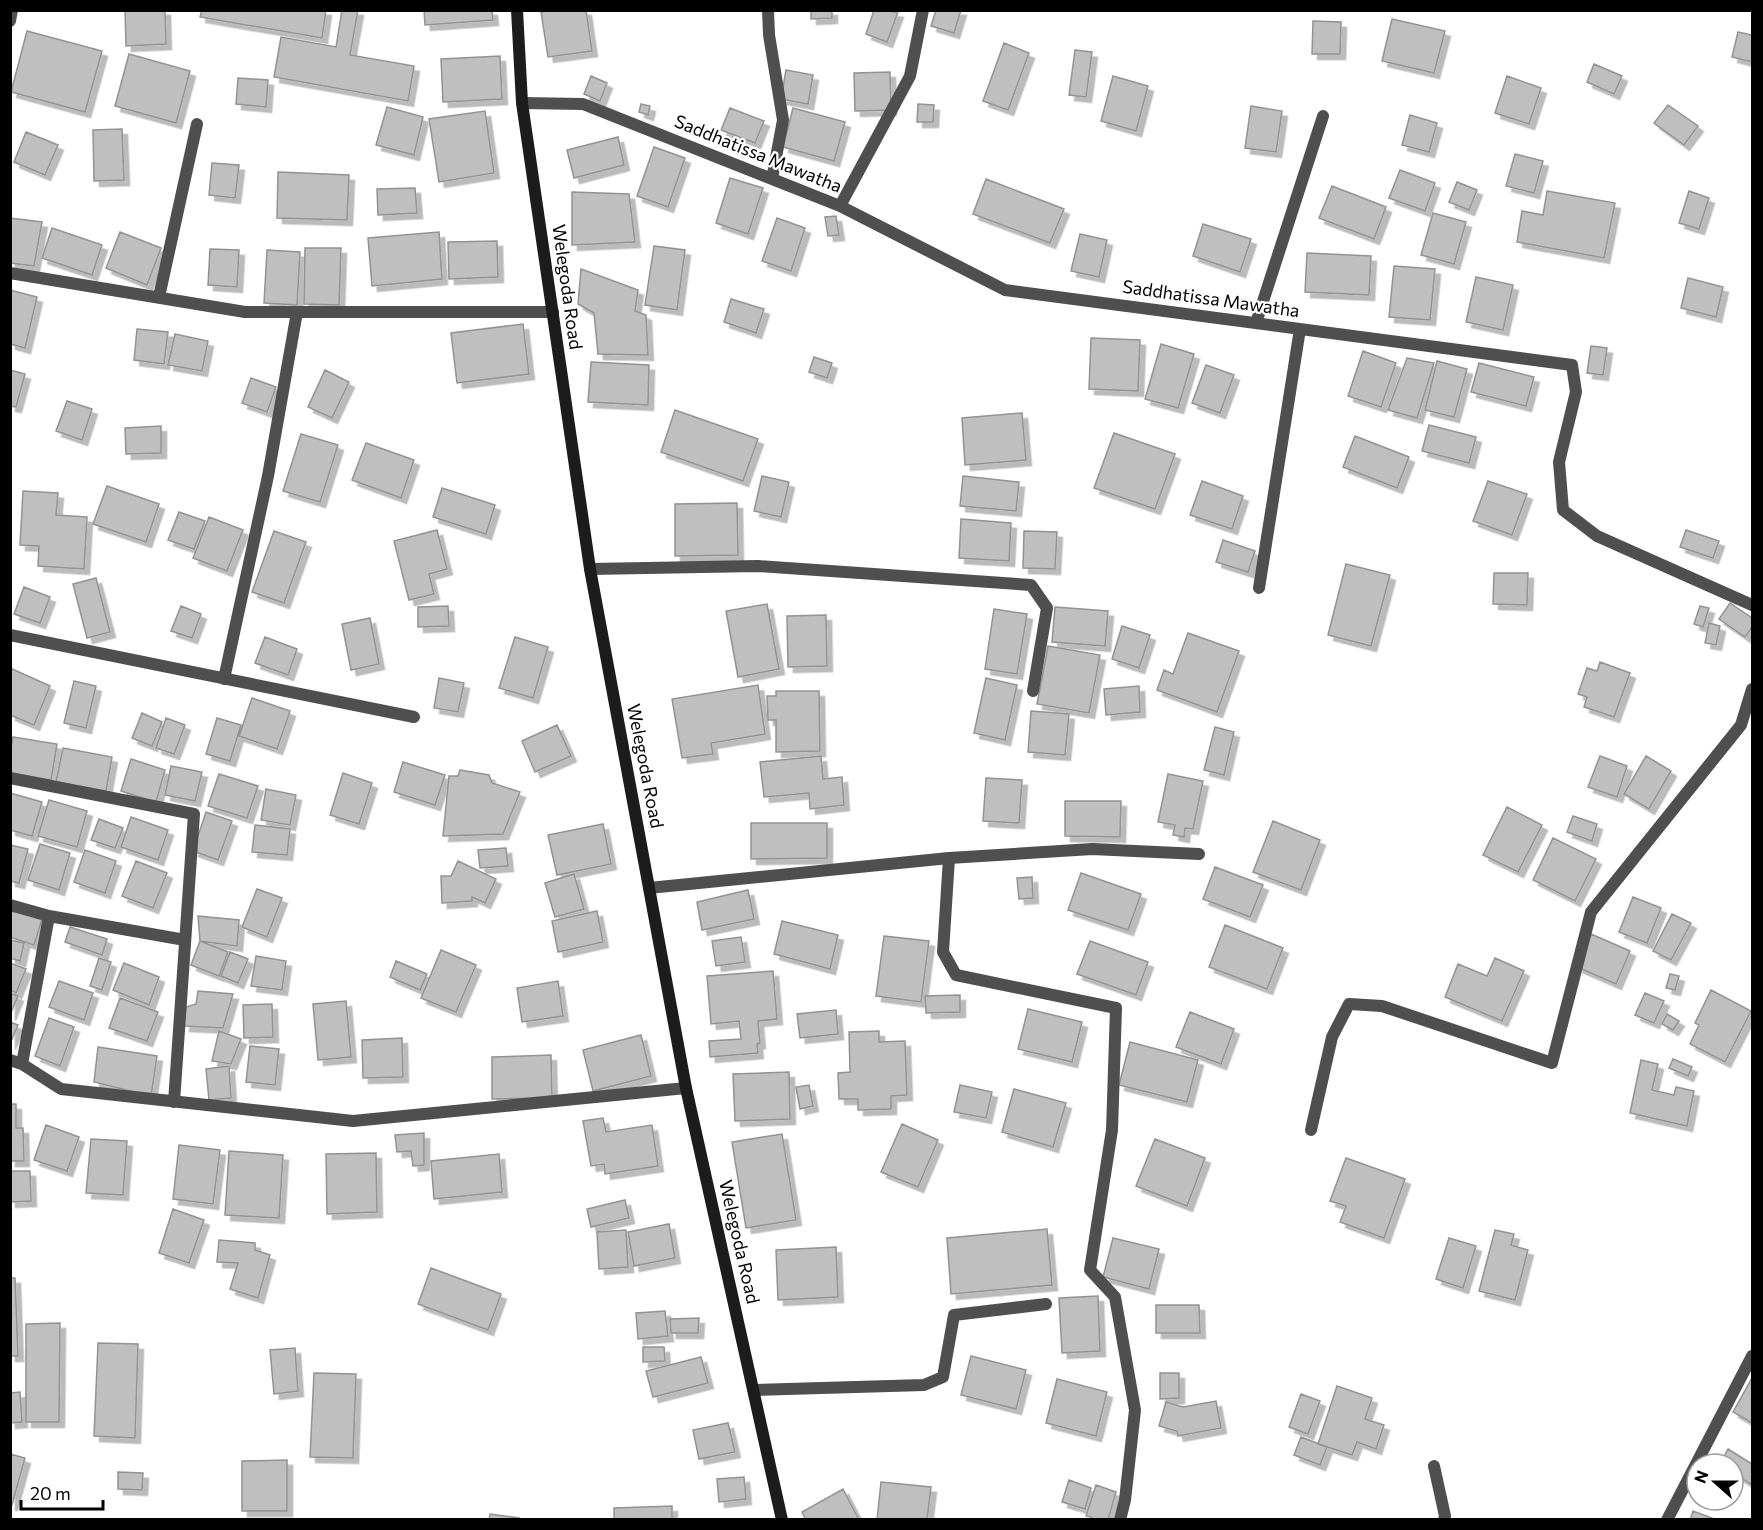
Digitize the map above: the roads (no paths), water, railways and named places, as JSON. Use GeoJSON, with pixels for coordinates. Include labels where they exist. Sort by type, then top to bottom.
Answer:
{"type":"FeatureCollection","features":[{"type":"Feature","properties":{"kind":"street"},"geometry":{"type":"LineString","coordinates":[[10,21],[12,10]]}},
{"type":"Feature","properties":{"kind":"street","name":"Welegoda Road"},"geometry":{"type":"LineString","coordinates":[[517,10],[522,103],[590,569],[686,1088],[782,1520]]}},
{"type":"Feature","properties":{"kind":"street"},"geometry":{"type":"LineString","coordinates":[[768,10],[769,35],[783,120],[772,179]]}},
{"type":"Feature","properties":{"kind":"street"},"geometry":{"type":"LineString","coordinates":[[840,206],[910,76],[923,10]]}},
{"type":"Feature","properties":{"kind":"street","name":"Saddhatissa Mawatha"},"geometry":{"type":"LineString","coordinates":[[522,103],[583,104],[840,206],[1005,290],[1572,365],[1576,392],[1559,462],[1563,510],[1597,536],[1752,605]]}},
{"type":"Feature","properties":{"kind":"street"},"geometry":{"type":"LineString","coordinates":[[1256,323],[1323,116]]}},
{"type":"Feature","properties":{"kind":"street"},"geometry":{"type":"LineString","coordinates":[[159,297],[197,124]]}},
{"type":"Feature","properties":{"kind":"street"},"geometry":{"type":"LineString","coordinates":[[10,273],[245,312],[553,312]]}},
{"type":"Feature","properties":{"kind":"street"},"geometry":{"type":"LineString","coordinates":[[224,679],[268,476],[297,312]]}},
{"type":"Feature","properties":{"kind":"street"},"geometry":{"type":"LineString","coordinates":[[1259,588],[1299,329]]}},
{"type":"Feature","properties":{"kind":"street"},"geometry":{"type":"LineString","coordinates":[[590,569],[758,566],[1031,585],[1047,608],[1033,691]]}},
{"type":"Feature","properties":{"kind":"street"},"geometry":{"type":"LineString","coordinates":[[10,635],[414,717]]}},
{"type":"Feature","properties":{"kind":"street"},"geometry":{"type":"LineString","coordinates":[[1311,1130],[1332,1037],[1349,1004],[1382,1006],[1552,1063],[1591,912],[1741,725],[1752,689]]}},
{"type":"Feature","properties":{"kind":"street"},"geometry":{"type":"LineString","coordinates":[[10,778],[194,814],[174,1102]]}},
{"type":"Feature","properties":{"kind":"street"},"geometry":{"type":"LineString","coordinates":[[649,888],[949,858],[1092,849],[1199,854]]}},
{"type":"Feature","properties":{"kind":"street"},"geometry":{"type":"LineString","coordinates":[[949,858],[943,952],[956,975],[1116,1008],[1112,1130],[1090,1270],[1115,1297],[1135,1410],[1125,1500],[1120,1520]]}},
{"type":"Feature","properties":{"kind":"street"},"geometry":{"type":"LineString","coordinates":[[10,905],[49,916],[185,940]]}},
{"type":"Feature","properties":{"kind":"street"},"geometry":{"type":"LineString","coordinates":[[49,916],[16,1062],[61,1089],[353,1121],[686,1088]]}},
{"type":"Feature","properties":{"kind":"street"},"geometry":{"type":"LineString","coordinates":[[754,1390],[924,1385],[943,1377],[954,1315],[1046,1304]]}},
{"type":"Feature","properties":{"kind":"street"},"geometry":{"type":"LineString","coordinates":[[1667,1520],[1752,1356]]}},
{"type":"Feature","properties":{"kind":"street"},"geometry":{"type":"LineString","coordinates":[[1434,1466],[1444,1520]]}}]}
